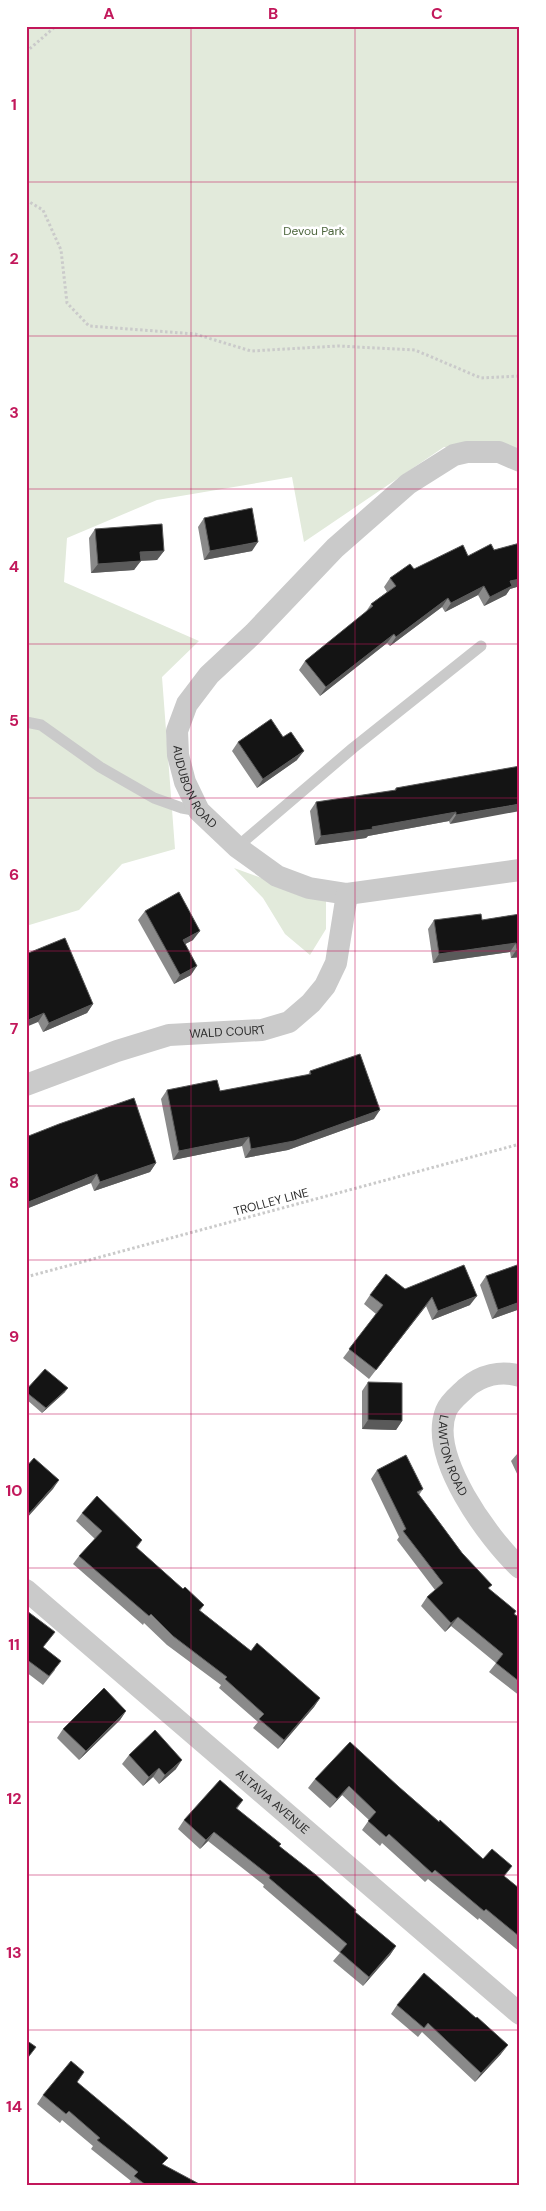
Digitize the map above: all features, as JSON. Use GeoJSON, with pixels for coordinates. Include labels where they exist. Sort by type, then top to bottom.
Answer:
{"type":"FeatureCollection","features":[{"type":"Feature","properties":{"kind":"street","name":"AUDUBON ROAD"},"geometry":{"type":"LineString","coordinates":[[520,461],[499,452],[467,452],[454,455],[408,484],[335,548],[254,633],[210,675],[186,704],[177,730],[178,755],[185,782],[199,811],[237,847],[277,876],[309,888],[347,894],[520,870]]}},
{"type":"Feature","properties":{"kind":"street","name":"WALD COURT"},"geometry":{"type":"LineString","coordinates":[[26,1085],[117,1050],[169,1035],[262,1030],[289,1022],[325,986],[336,963],[347,894]]}},
{"type":"Feature","properties":{"kind":"street","name":"LAWTON ROAD"},"geometry":{"type":"LineString","coordinates":[[520,1376],[513,1374],[489,1374],[470,1384],[453,1400],[446,1412],[444,1429],[446,1451],[469,1507],[507,1556],[520,1568]]}},
{"type":"Feature","properties":{"kind":"street","name":"ALTAVIA AVENUE"},"geometry":{"type":"LineString","coordinates":[[26,1590],[520,2014]]}},
{"type":"Feature","properties":{"kind":"lane"},"geometry":{"type":"LineString","coordinates":[[237,847],[354,748],[481,646]]}},
{"type":"Feature","properties":{"kind":"lane"},"geometry":{"type":"LineString","coordinates":[[26,722],[41,725],[100,767],[154,798],[182,808],[199,811]]}},
{"type":"Feature","properties":{"kind":"path"},"geometry":{"type":"LineString","coordinates":[[26,52],[56,26]]}},
{"type":"Feature","properties":{"kind":"path"},"geometry":{"type":"LineString","coordinates":[[26,200],[43,210],[61,250],[67,303],[89,326],[195,334],[251,351],[338,346],[415,350],[481,378],[520,376]]}},
{"type":"Feature","properties":{"kind":"path","name":"TROLLEY LINE"},"geometry":{"type":"LineString","coordinates":[[26,1277],[520,1144]]}},
{"type":"Feature","properties":{"kind":"green space","name":"Devou Park"},"geometry":{"type":"Polygon","coordinates":[[[26,26],[520,26],[520,461],[499,452],[444,447],[304,542],[292,477],[157,500],[67,538],[64,582],[199,641],[162,677],[175,849],[122,864],[79,910],[26,926],[26,26]]]}},
{"type":"Feature","properties":{"kind":"green space"},"geometry":{"type":"Polygon","coordinates":[[[234,868],[326,901],[326,929],[310,955],[285,934],[263,898],[234,868]]]}},
{"type":"Feature","properties":{"kind":"building"},"geometry":{"type":"Polygon","coordinates":[[[252,508],[258,542],[210,551],[204,518],[252,508]]]}},
{"type":"Feature","properties":{"kind":"building"},"geometry":{"type":"Polygon","coordinates":[[[162,524],[164,551],[140,552],[141,561],[98,564],[95,529],[162,524]]]}},
{"type":"Feature","properties":{"kind":"building"},"geometry":{"type":"Polygon","coordinates":[[[520,543],[520,579],[510,581],[512,586],[490,597],[484,586],[451,603],[448,598],[396,637],[394,634],[326,687],[305,661],[373,606],[371,604],[396,586],[390,578],[410,564],[414,569],[463,545],[468,556],[491,544],[494,550],[520,543]]]}},
{"type":"Feature","properties":{"kind":"building"},"geometry":{"type":"Polygon","coordinates":[[[271,719],[283,737],[291,732],[304,751],[263,779],[238,742],[271,719]]]}},
{"type":"Feature","properties":{"kind":"building"},"geometry":{"type":"Polygon","coordinates":[[[520,766],[520,804],[456,815],[456,812],[372,827],[373,829],[321,836],[316,802],[396,790],[396,788],[520,766]]]}},
{"type":"Feature","properties":{"kind":"building"},"geometry":{"type":"Polygon","coordinates":[[[179,892],[200,931],[183,940],[197,966],[180,975],[145,911],[179,892]]]}},
{"type":"Feature","properties":{"kind":"building"},"geometry":{"type":"Polygon","coordinates":[[[481,914],[482,920],[520,914],[520,949],[517,949],[516,943],[439,954],[434,920],[481,914]]]}},
{"type":"Feature","properties":{"kind":"building"},"geometry":{"type":"Polygon","coordinates":[[[65,938],[93,1004],[49,1023],[44,1013],[26,1021],[26,954],[65,938]]]}},
{"type":"Feature","properties":{"kind":"building"},"geometry":{"type":"Polygon","coordinates":[[[360,1054],[380,1110],[294,1141],[251,1149],[249,1137],[179,1151],[167,1090],[217,1080],[220,1091],[311,1074],[310,1071],[360,1054]]]}},
{"type":"Feature","properties":{"kind":"building"},"geometry":{"type":"Polygon","coordinates":[[[134,1098],[156,1163],[100,1182],[97,1174],[26,1203],[26,1137],[134,1098]]]}},
{"type":"Feature","properties":{"kind":"building"},"geometry":{"type":"Polygon","coordinates":[[[520,1264],[520,1302],[498,1310],[486,1276],[520,1264]]]}},
{"type":"Feature","properties":{"kind":"building"},"geometry":{"type":"Polygon","coordinates":[[[464,1265],[477,1296],[438,1311],[432,1297],[376,1370],[349,1349],[383,1305],[370,1295],[386,1274],[405,1289],[464,1265]]]}},
{"type":"Feature","properties":{"kind":"building"},"geometry":{"type":"Polygon","coordinates":[[[45,1369],[68,1388],[46,1408],[26,1392],[45,1369]]]}},
{"type":"Feature","properties":{"kind":"building"},"geometry":{"type":"Polygon","coordinates":[[[368,1382],[402,1383],[402,1421],[368,1420],[368,1382]]]}},
{"type":"Feature","properties":{"kind":"building"},"geometry":{"type":"Polygon","coordinates":[[[406,1455],[423,1489],[417,1492],[462,1553],[492,1585],[488,1588],[516,1611],[514,1614],[520,1618],[520,1682],[496,1663],[503,1654],[458,1617],[451,1623],[427,1597],[443,1583],[403,1531],[406,1529],[377,1470],[406,1455]]]}},
{"type":"Feature","properties":{"kind":"building"},"geometry":{"type":"Polygon","coordinates":[[[34,1458],[59,1480],[26,1517],[26,1467],[34,1458]]]}},
{"type":"Feature","properties":{"kind":"building"},"geometry":{"type":"Polygon","coordinates":[[[97,1496],[142,1540],[136,1547],[204,1605],[199,1610],[251,1651],[257,1643],[320,1698],[284,1740],[259,1719],[264,1714],[225,1679],[227,1677],[173,1636],[151,1614],[149,1616],[79,1556],[102,1531],[82,1513],[97,1496]]]}},
{"type":"Feature","properties":{"kind":"building"},"geometry":{"type":"Polygon","coordinates":[[[27,1611],[55,1632],[43,1647],[61,1661],[49,1676],[26,1659],[27,1611]]]}},
{"type":"Feature","properties":{"kind":"building"},"geometry":{"type":"Polygon","coordinates":[[[104,1688],[126,1711],[86,1751],[63,1729],[104,1688]]]}},
{"type":"Feature","properties":{"kind":"building"},"geometry":{"type":"Polygon","coordinates":[[[155,1730],[182,1760],[165,1775],[159,1768],[149,1777],[129,1755],[155,1730]]]}},
{"type":"Feature","properties":{"kind":"building"},"geometry":{"type":"Polygon","coordinates":[[[350,1742],[483,1859],[492,1849],[512,1866],[504,1876],[520,1889],[520,1937],[486,1909],[484,1911],[435,1870],[432,1873],[389,1834],[386,1837],[368,1821],[376,1812],[349,1786],[337,1799],[315,1779],[350,1742]]]}},
{"type":"Feature","properties":{"kind":"building"},"geometry":{"type":"Polygon","coordinates":[[[220,1780],[243,1800],[236,1808],[281,1844],[279,1846],[316,1875],[356,1910],[355,1912],[396,1946],[369,1977],[340,1952],[347,1944],[269,1878],[270,1876],[214,1832],[206,1840],[184,1820],[220,1780]]]}},
{"type":"Feature","properties":{"kind":"building"},"geometry":{"type":"Polygon","coordinates":[[[424,1973],[508,2045],[481,2073],[428,2023],[424,2028],[397,2005],[424,1973]]]}},
{"type":"Feature","properties":{"kind":"building"},"geometry":{"type":"Polygon","coordinates":[[[26,2040],[36,2047],[26,2060],[26,2040]]]}},
{"type":"Feature","properties":{"kind":"building"},"geometry":{"type":"Polygon","coordinates":[[[71,2061],[84,2072],[77,2082],[168,2158],[162,2164],[201,2185],[146,2185],[134,2176],[138,2172],[97,2140],[100,2138],[69,2111],[66,2114],[43,2095],[71,2061]]]}}]}
